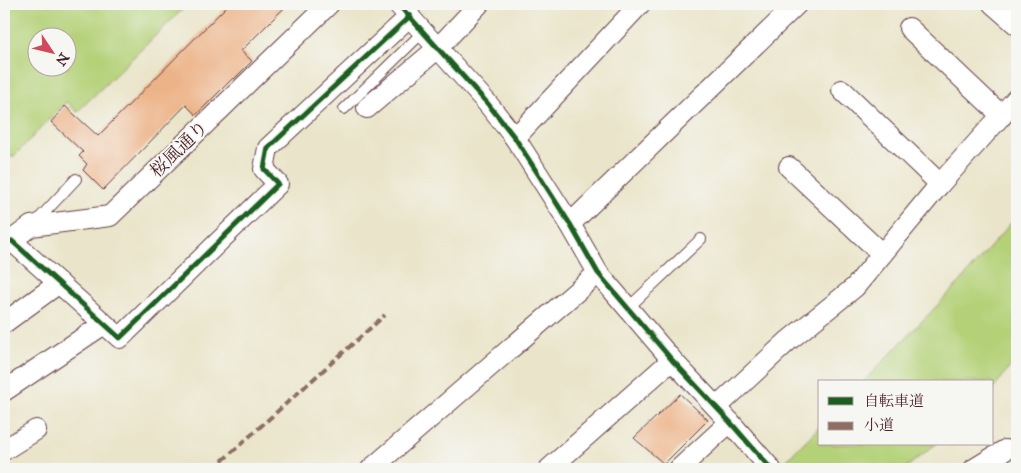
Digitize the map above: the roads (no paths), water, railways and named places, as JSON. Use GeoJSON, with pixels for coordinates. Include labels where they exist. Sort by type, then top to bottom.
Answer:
{"type":"FeatureCollection","features":[{"type":"Feature","properties":{"kind":"street","name":"桜風通り"},"geometry":{"type":"LineString","coordinates":[[8,243],[31,226],[110,216],[330,4]]}},
{"type":"Feature","properties":{"kind":"street"},"geometry":{"type":"LineString","coordinates":[[368,108],[438,48],[479,4]]}},
{"type":"Feature","properties":{"kind":"street"},"geometry":{"type":"LineString","coordinates":[[515,138],[640,4]]}},
{"type":"Feature","properties":{"kind":"street"},"geometry":{"type":"LineString","coordinates":[[570,224],[797,4]]}},
{"type":"Feature","properties":{"kind":"street"},"geometry":{"type":"LineString","coordinates":[[993,4],[1017,25]]}},
{"type":"Feature","properties":{"kind":"street"},"geometry":{"type":"LineString","coordinates":[[8,243],[59,283],[120,338],[278,184],[264,169],[268,148],[404,10],[488,104],[515,138],[570,224],[598,273],[672,360],[717,407],[770,469]]}},
{"type":"Feature","properties":{"kind":"street"},"geometry":{"type":"LineString","coordinates":[[909,28],[1002,116]]}},
{"type":"Feature","properties":{"kind":"street"},"geometry":{"type":"LineString","coordinates":[[842,90],[940,184]]}},
{"type":"Feature","properties":{"kind":"street"},"geometry":{"type":"LineString","coordinates":[[717,407],[788,341],[856,287],[940,184],[1017,98]]}},
{"type":"Feature","properties":{"kind":"street"},"geometry":{"type":"LineString","coordinates":[[789,167],[882,254]]}},
{"type":"Feature","properties":{"kind":"street"},"geometry":{"type":"LineString","coordinates":[[371,469],[598,273]]}},
{"type":"Feature","properties":{"kind":"street"},"geometry":{"type":"LineString","coordinates":[[4,323],[59,283]]}},
{"type":"Feature","properties":{"kind":"street"},"geometry":{"type":"LineString","coordinates":[[4,391],[104,324]]}},
{"type":"Feature","properties":{"kind":"street"},"geometry":{"type":"LineString","coordinates":[[548,469],[672,360]]}},
{"type":"Feature","properties":{"kind":"street"},"geometry":{"type":"LineString","coordinates":[[679,469],[730,422]]}},
{"type":"Feature","properties":{"kind":"street"},"geometry":{"type":"LineString","coordinates":[[4,450],[36,430]]}},
{"type":"Feature","properties":{"kind":"street"},"geometry":{"type":"LineString","coordinates":[[974,469],[1005,450]]}},
{"type":"Feature","properties":{"kind":"lane"},"geometry":{"type":"LineString","coordinates":[[344,109],[423,32]]}},
{"type":"Feature","properties":{"kind":"lane"},"geometry":{"type":"LineString","coordinates":[[31,226],[76,179]]}},
{"type":"Feature","properties":{"kind":"lane"},"geometry":{"type":"LineString","coordinates":[[628,308],[701,239]]}}]}
